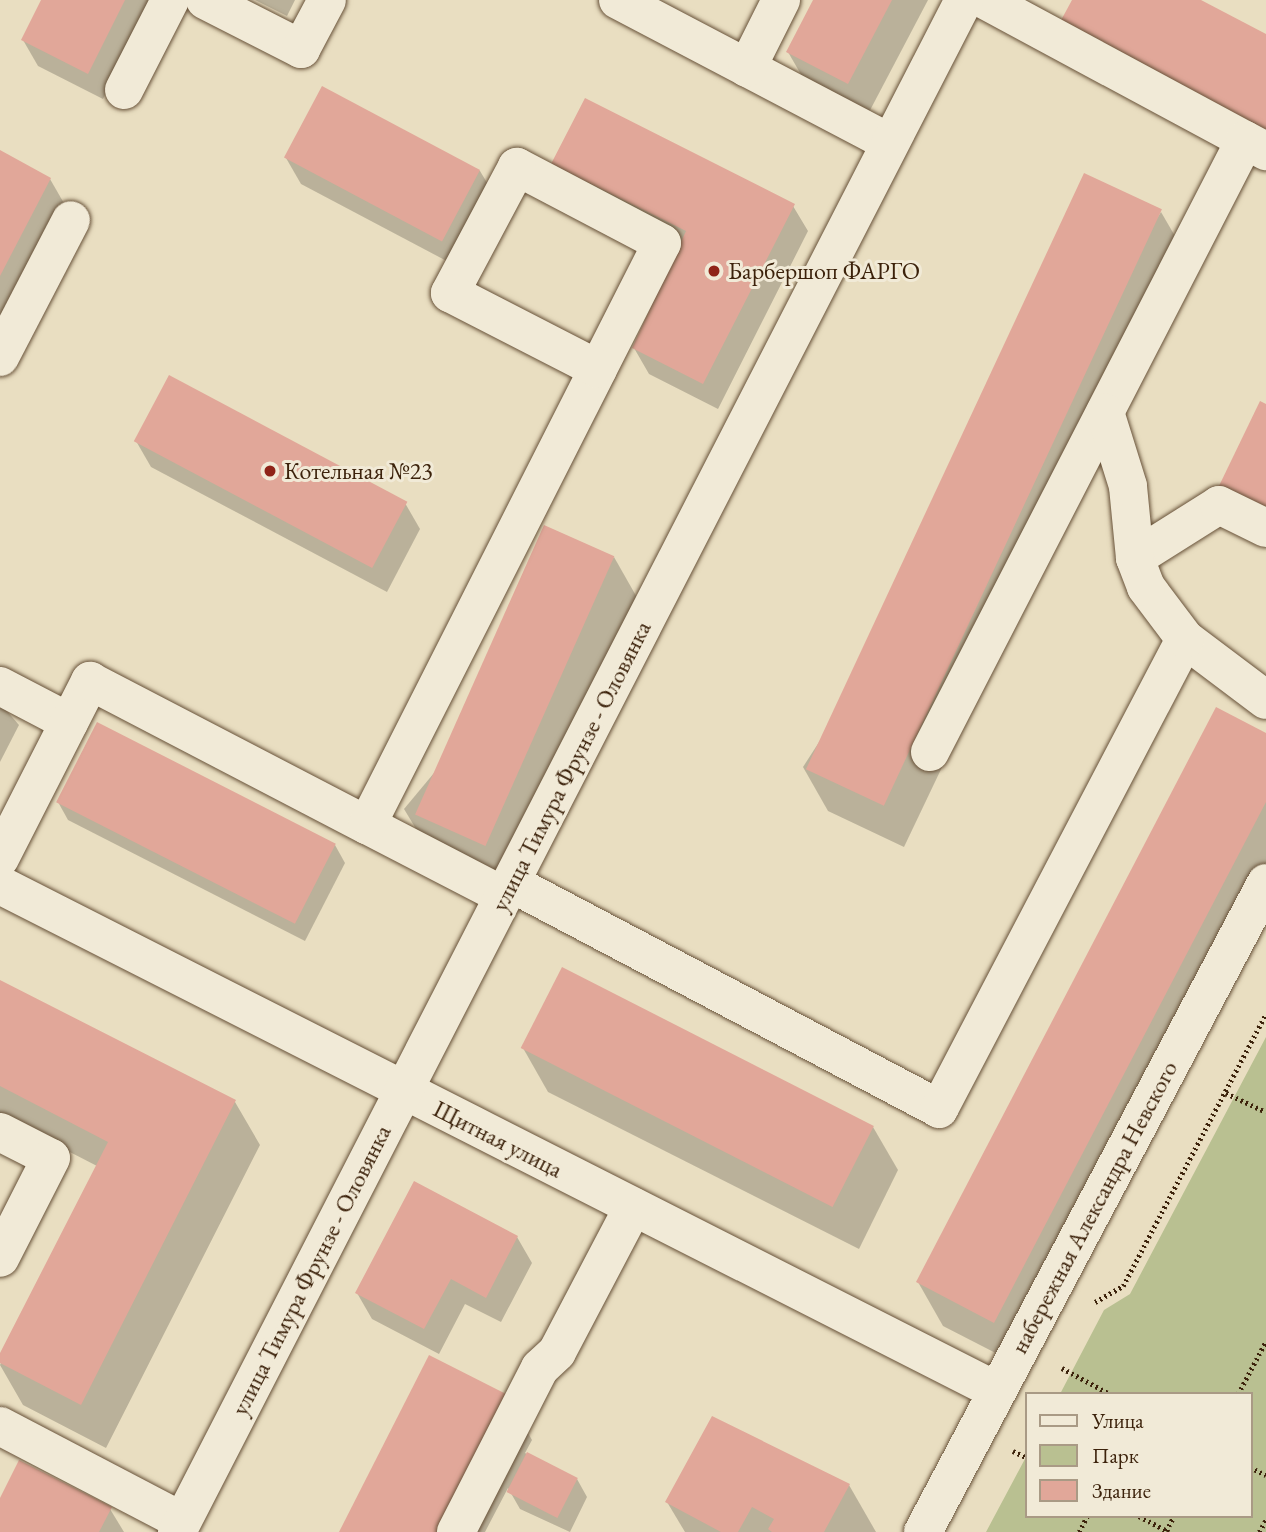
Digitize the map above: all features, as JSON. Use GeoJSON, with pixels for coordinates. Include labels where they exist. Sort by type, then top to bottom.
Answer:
{"type":"FeatureCollection","features":[{"type":"Feature","properties":{"kind":"street"},"geometry":{"type":"LineString","coordinates":[[124,90],[170,0]]}},
{"type":"Feature","properties":{"kind":"street"},"geometry":{"type":"LineString","coordinates":[[205,0],[301,49],[327,0]]}},
{"type":"Feature","properties":{"kind":"street"},"geometry":{"type":"LineString","coordinates":[[618,0],[890,143]]}},
{"type":"Feature","properties":{"kind":"street"},"geometry":{"type":"LineString","coordinates":[[747,68],[781,0]]}},
{"type":"Feature","properties":{"kind":"street","name":"улица Тимура Фрунзе - Оловянка"},"geometry":{"type":"LineString","coordinates":[[180,1527],[964,0]]}},
{"type":"Feature","properties":{"kind":"street"},"geometry":{"type":"LineString","coordinates":[[930,752],[1105,412],[1255,145],[985,0]]}},
{"type":"Feature","properties":{"kind":"street"},"geometry":{"type":"LineString","coordinates":[[367,825],[662,243],[517,167],[450,293],[598,369]]}},
{"type":"Feature","properties":{"kind":"street"},"geometry":{"type":"LineString","coordinates":[[0,357],[71,220]]}},
{"type":"Feature","properties":{"kind":"street"},"geometry":{"type":"LineString","coordinates":[[1105,412],[1128,485],[1135,558],[1146,587],[1185,639],[1266,701]]}},
{"type":"Feature","properties":{"kind":"street"},"geometry":{"type":"LineString","coordinates":[[1135,558],[1219,505],[1266,528]]}},
{"type":"Feature","properties":{"kind":"street"},"geometry":{"type":"LineString","coordinates":[[0,858],[90,681],[367,825],[508,889],[939,1109],[1185,639]]}},
{"type":"Feature","properties":{"kind":"street"},"geometry":{"type":"LineString","coordinates":[[0,687],[69,722]]}},
{"type":"Feature","properties":{"kind":"street","name":"набережная Александра Невского"},"geometry":{"type":"LineString","coordinates":[[923,1532],[1266,883]]}},
{"type":"Feature","properties":{"kind":"street","name":"Щитная улица"},"geometry":{"type":"LineString","coordinates":[[0,885],[997,1391]]}},
{"type":"Feature","properties":{"kind":"street"},"geometry":{"type":"LineString","coordinates":[[0,1132],[51,1158],[0,1258]]}},
{"type":"Feature","properties":{"kind":"street"},"geometry":{"type":"LineString","coordinates":[[456,1532],[540,1368],[558,1352],[634,1207]]}},
{"type":"Feature","properties":{"kind":"street"},"geometry":{"type":"LineString","coordinates":[[0,1426],[180,1527]]}},
{"type":"Feature","properties":{"kind":"path"},"geometry":{"type":"LineString","coordinates":[[1090,1311],[1096,1300],[1124,1286],[1266,1014]]}},
{"type":"Feature","properties":{"kind":"path"},"geometry":{"type":"LineString","coordinates":[[1226,1093],[1266,1112]]}},
{"type":"Feature","properties":{"kind":"path"},"geometry":{"type":"LineString","coordinates":[[1239,1392],[1266,1341]]}},
{"type":"Feature","properties":{"kind":"path"},"geometry":{"type":"LineString","coordinates":[[1052,1376],[1064,1355]]}},
{"type":"Feature","properties":{"kind":"path"},"geometry":{"type":"LineString","coordinates":[[1062,1368],[1106,1392]]}},
{"type":"Feature","properties":{"kind":"path"},"geometry":{"type":"LineString","coordinates":[[1013,1451],[1024,1456]]}},
{"type":"Feature","properties":{"kind":"path"},"geometry":{"type":"LineString","coordinates":[[1142,1518],[1167,1532]]}},
{"type":"Feature","properties":{"kind":"path"},"geometry":{"type":"LineString","coordinates":[[1259,1532],[1266,1520]]}},
{"type":"Feature","properties":{"kind":"green space"},"geometry":{"type":"Polygon","coordinates":[[[1266,1037],[1266,1532],[986,1532],[1024,1461],[1024,1518],[1252,1518],[1252,1392],[1061,1392],[1104,1310],[1130,1294],[1266,1037]]]}},
{"type":"Feature","properties":{"kind":"building"},"geometry":{"type":"Polygon","coordinates":[[[41,0],[125,0],[88,74],[21,40],[41,0]]]}},
{"type":"Feature","properties":{"kind":"building"},"geometry":{"type":"Polygon","coordinates":[[[813,0],[892,0],[848,84],[786,52],[813,0]]]}},
{"type":"Feature","properties":{"kind":"building"},"geometry":{"type":"Polygon","coordinates":[[[1072,0],[1201,0],[1266,34],[1266,133],[1059,24],[1072,0]]]}},
{"type":"Feature","properties":{"kind":"building"},"geometry":{"type":"Polygon","coordinates":[[[322,86],[480,170],[442,242],[284,158],[322,86]]]}},
{"type":"Feature","properties":{"kind":"building","name":"Барбершоп ФАРГО"},"geometry":{"type":"Polygon","coordinates":[[[585,98],[795,204],[703,384],[632,348],[686,231],[551,164],[585,98]]]}},
{"type":"Feature","properties":{"kind":"building"},"geometry":{"type":"Polygon","coordinates":[[[0,150],[51,178],[0,276],[0,150]]]}},
{"type":"Feature","properties":{"kind":"building"},"geometry":{"type":"Polygon","coordinates":[[[1084,173],[1162,209],[884,806],[806,769],[1084,173]]]}},
{"type":"Feature","properties":{"kind":"building","name":"Котельная №23"},"geometry":{"type":"Polygon","coordinates":[[[169,375],[407,502],[372,568],[134,441],[169,375]]]}},
{"type":"Feature","properties":{"kind":"building"},"geometry":{"type":"Polygon","coordinates":[[[1260,401],[1266,404],[1266,511],[1218,488],[1260,401]]]}},
{"type":"Feature","properties":{"kind":"building"},"geometry":{"type":"Polygon","coordinates":[[[544,525],[614,556],[485,846],[415,815],[544,525]]]}},
{"type":"Feature","properties":{"kind":"building"},"geometry":{"type":"Polygon","coordinates":[[[1216,707],[1266,733],[1266,802],[994,1323],[916,1282],[1216,707]]]}},
{"type":"Feature","properties":{"kind":"building"},"geometry":{"type":"Polygon","coordinates":[[[97,722],[336,844],[295,924],[56,802],[97,722]]]}},
{"type":"Feature","properties":{"kind":"building"},"geometry":{"type":"Polygon","coordinates":[[[562,967],[874,1126],[833,1207],[521,1048],[562,967]]]}},
{"type":"Feature","properties":{"kind":"building"},"geometry":{"type":"Polygon","coordinates":[[[0,980],[236,1100],[81,1405],[0,1363],[0,1353],[108,1142],[0,1086],[0,980]]]}},
{"type":"Feature","properties":{"kind":"building"},"geometry":{"type":"Polygon","coordinates":[[[414,1181],[518,1236],[486,1298],[451,1279],[424,1329],[355,1293],[414,1181]]]}},
{"type":"Feature","properties":{"kind":"building"},"geometry":{"type":"Polygon","coordinates":[[[429,1355],[508,1395],[438,1532],[339,1532],[429,1355]]]}},
{"type":"Feature","properties":{"kind":"building"},"geometry":{"type":"Polygon","coordinates":[[[712,1416],[850,1484],[824,1532],[772,1532],[768,1529],[774,1519],[752,1507],[738,1532],[721,1532],[665,1502],[712,1416]]]}},
{"type":"Feature","properties":{"kind":"building"},"geometry":{"type":"Polygon","coordinates":[[[527,1452],[578,1478],[557,1518],[507,1492],[527,1452]]]}},
{"type":"Feature","properties":{"kind":"building"},"geometry":{"type":"Polygon","coordinates":[[[19,1460],[112,1507],[99,1532],[0,1532],[0,1498],[19,1460]]]}},
{"type":"Feature","properties":{"kind":"place","name":"Барбершоп ФАРГО"},"geometry":{"type":"Point","coordinates":[714,271]}},
{"type":"Feature","properties":{"kind":"place","name":"Котельная №23"},"geometry":{"type":"Point","coordinates":[270,471]}}]}
